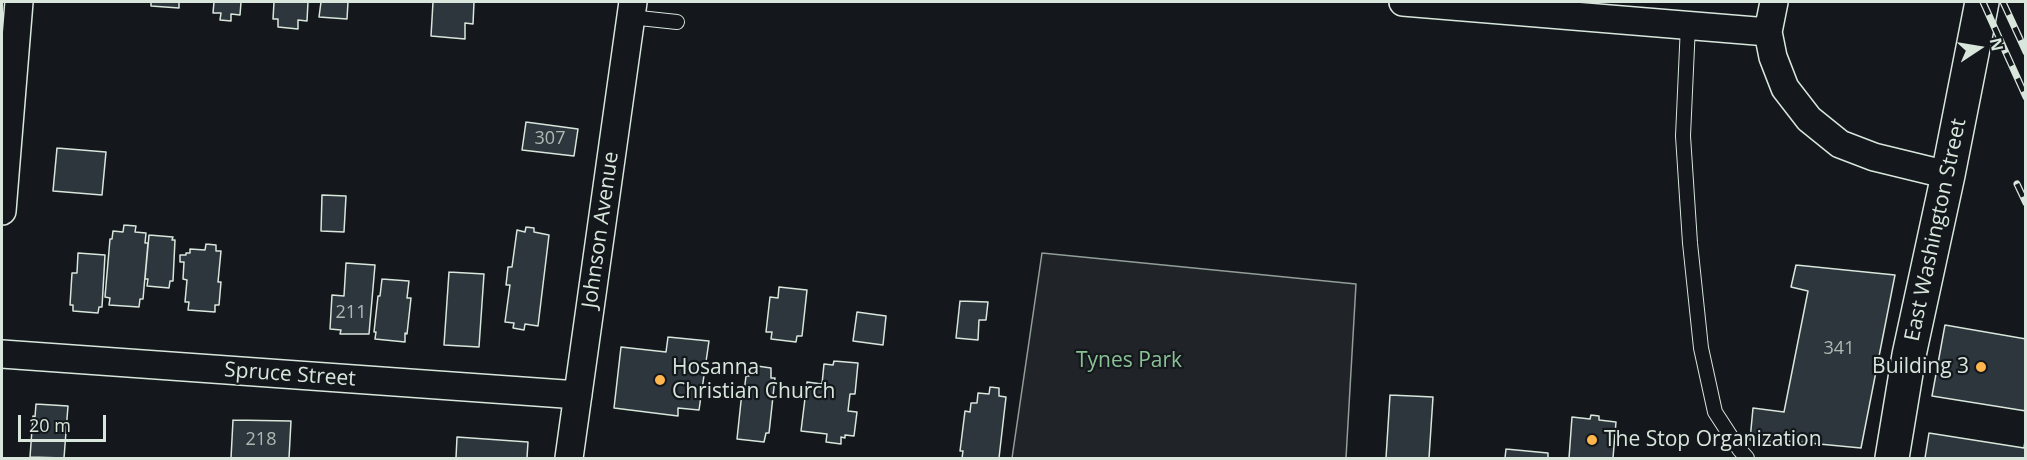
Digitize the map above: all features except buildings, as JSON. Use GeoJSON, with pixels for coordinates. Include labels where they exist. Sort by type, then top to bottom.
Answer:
{"type":"FeatureCollection","features":[{"type":"Feature","properties":{"kind":"main road","name":"East Washington Street"},"geometry":{"type":"LineString","coordinates":[[1892,459],[1909,355],[1948,176],[1982,2]]}},
{"type":"Feature","properties":{"kind":"street"},"geometry":{"type":"LineString","coordinates":[[2,211],[4,140],[19,2]]}},
{"type":"Feature","properties":{"kind":"street"},"geometry":{"type":"LineString","coordinates":[[1403,2],[1584,9],[1688,25],[1767,32]]}},
{"type":"Feature","properties":{"kind":"street"},"geometry":{"type":"LineString","coordinates":[[1774,2],[1767,32],[1773,57],[1785,88],[1809,119],[1840,144],[1874,157],[1948,176]]}},
{"type":"Feature","properties":{"kind":"street","name":"Johnson Avenue"},"geometry":{"type":"LineString","coordinates":[[569,459],[632,9]]}},
{"type":"Feature","properties":{"kind":"street","name":"Spruce Street"},"geometry":{"type":"LineString","coordinates":[[2,354],[578,395]]}},
{"type":"Feature","properties":{"kind":"lane"},"geometry":{"type":"LineString","coordinates":[[632,9],[677,22]]}},
{"type":"Feature","properties":{"kind":"lane"},"geometry":{"type":"LineString","coordinates":[[1688,25],[1683,136],[1690,243],[1701,348],[1715,412],[1748,459]]}},
{"type":"Feature","properties":{"kind":"green space","name":"Tynes Park"},"geometry":{"type":"Polygon","coordinates":[[[1042,253],[1356,284],[1346,458],[1012,458],[1042,253]]]}},
{"type":"Feature","properties":{"kind":"railway"},"geometry":{"type":"LineString","coordinates":[[1983,2],[2026,97]]}},
{"type":"Feature","properties":{"kind":"railway"},"geometry":{"type":"LineString","coordinates":[[2003,2],[2026,52]]}},
{"type":"Feature","properties":{"kind":"railway"},"geometry":{"type":"LineString","coordinates":[[2017,184],[2026,203]]}},
{"type":"Feature","properties":{"kind":"place","name":"Building 3"},"geometry":{"type":"Point","coordinates":[1981,367]}},
{"type":"Feature","properties":{"kind":"place","name":"Hosanna Christian Church"},"geometry":{"type":"Point","coordinates":[660,380]}},
{"type":"Feature","properties":{"kind":"place","name":"The Stop Organization"},"geometry":{"type":"Point","coordinates":[1592,440]}}]}
